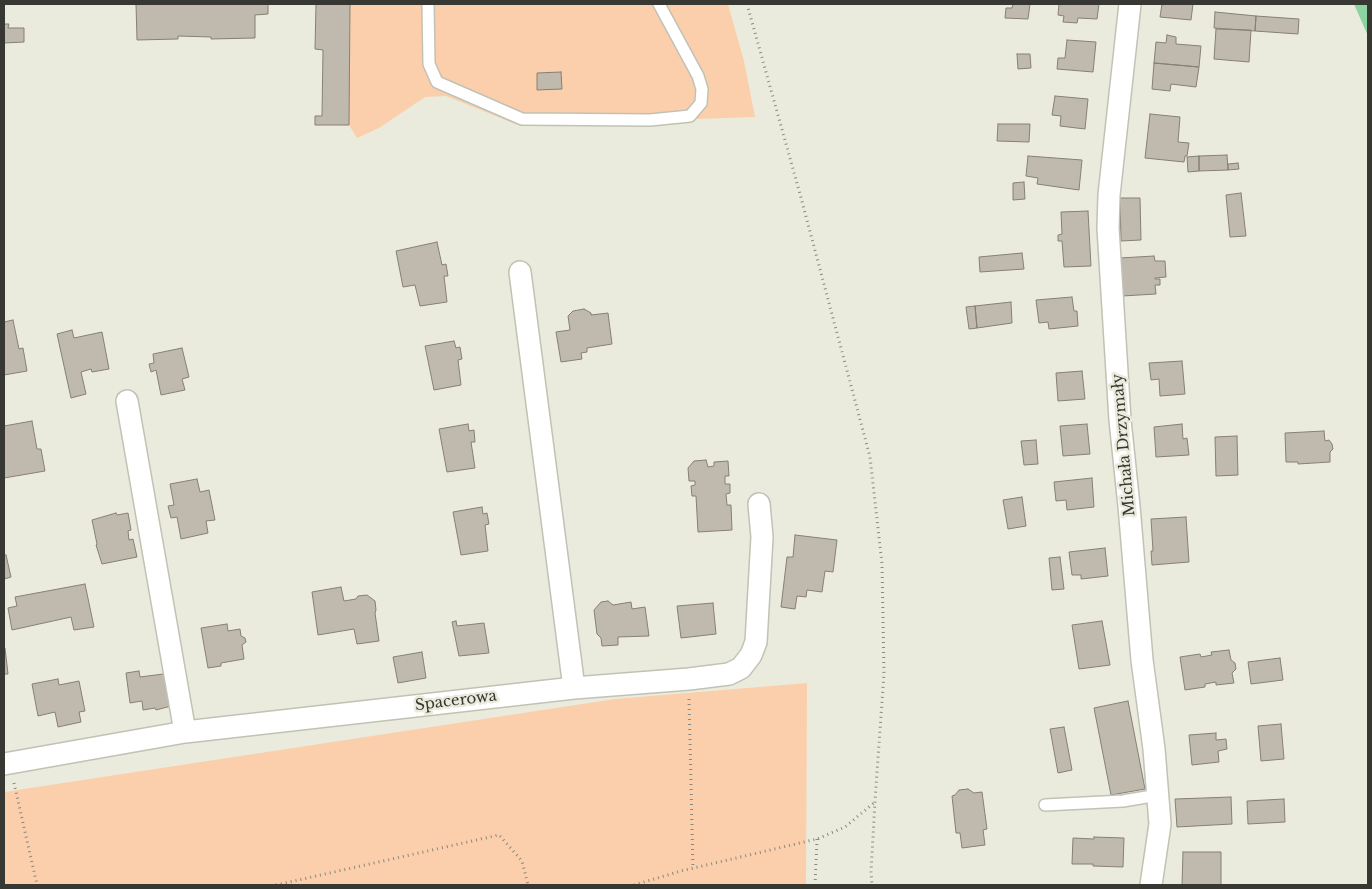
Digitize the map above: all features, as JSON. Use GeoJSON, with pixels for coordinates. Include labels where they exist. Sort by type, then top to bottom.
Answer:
{"type":"FeatureCollection","features":[{"type":"Feature","properties":{"kind":"street","name":"Michała Drzymały"},"geometry":{"type":"LineString","coordinates":[[1130,4],[1109,195],[1108,228],[1120,420],[1142,660],[1154,749],[1160,824],[1151,885]]}},
{"type":"Feature","properties":{"kind":"street"},"geometry":{"type":"LineString","coordinates":[[520,272],[574,688]]}},
{"type":"Feature","properties":{"kind":"street"},"geometry":{"type":"LineString","coordinates":[[127,401],[185,732]]}},
{"type":"Feature","properties":{"kind":"street","name":"Spacerowa"},"geometry":{"type":"LineString","coordinates":[[6,763],[185,732],[574,688],[729,674],[741,668],[751,656],[756,642],[762,537],[759,504]]}},
{"type":"Feature","properties":{"kind":"lane"},"geometry":{"type":"LineString","coordinates":[[428,4],[428,64],[437,82],[522,119],[650,120],[690,116],[701,103],[702,88],[698,76],[659,4]]}},
{"type":"Feature","properties":{"kind":"lane"},"geometry":{"type":"LineString","coordinates":[[1045,805],[1123,801],[1158,795]]}},
{"type":"Feature","properties":{"kind":"path"},"geometry":{"type":"LineString","coordinates":[[747,4],[870,457],[882,564],[884,653],[871,872],[872,885]]}},
{"type":"Feature","properties":{"kind":"path"},"geometry":{"type":"LineString","coordinates":[[689,679],[693,869]]}},
{"type":"Feature","properties":{"kind":"path"},"geometry":{"type":"LineString","coordinates":[[6,763],[37,885]]}},
{"type":"Feature","properties":{"kind":"path"},"geometry":{"type":"LineString","coordinates":[[634,885],[817,840],[845,827],[875,801]]}},
{"type":"Feature","properties":{"kind":"path"},"geometry":{"type":"LineString","coordinates":[[276,885],[499,835],[522,861],[528,885]]}},
{"type":"Feature","properties":{"kind":"path"},"geometry":{"type":"LineString","coordinates":[[815,885],[817,840]]}},
{"type":"Feature","properties":{"kind":"shaded area"},"geometry":{"type":"Polygon","coordinates":[[[350,4],[728,4],[744,61],[755,117],[518,125],[446,96],[425,97],[379,128],[357,138],[349,125],[350,4]]]}},
{"type":"Feature","properties":{"kind":"shaded area"},"geometry":{"type":"Polygon","coordinates":[[[1354,4],[1368,4],[1368,36],[1354,4]]]}},
{"type":"Feature","properties":{"kind":"shaded area"},"geometry":{"type":"Polygon","coordinates":[[[807,683],[806,885],[4,885],[4,792],[615,699],[807,683]]]}},
{"type":"Feature","properties":{"kind":"building"},"geometry":{"type":"Polygon","coordinates":[[[136,4],[268,4],[268,14],[255,15],[255,38],[211,39],[211,37],[178,36],[178,39],[137,40],[136,4]]]}},
{"type":"Feature","properties":{"kind":"building"},"geometry":{"type":"Polygon","coordinates":[[[316,4],[350,4],[349,125],[315,125],[315,116],[322,116],[323,50],[315,49],[316,4]]]}},
{"type":"Feature","properties":{"kind":"building"},"geometry":{"type":"Polygon","coordinates":[[[1013,4],[1030,4],[1028,19],[1005,18],[1006,8],[1012,8],[1013,4]]]}},
{"type":"Feature","properties":{"kind":"building"},"geometry":{"type":"Polygon","coordinates":[[[1059,4],[1099,4],[1097,19],[1078,18],[1077,23],[1063,22],[1064,16],[1058,15],[1059,4]]]}},
{"type":"Feature","properties":{"kind":"building"},"geometry":{"type":"Polygon","coordinates":[[[1162,4],[1193,4],[1191,20],[1160,17],[1162,4]]]}},
{"type":"Feature","properties":{"kind":"building"},"geometry":{"type":"Polygon","coordinates":[[[1215,12],[1256,16],[1255,31],[1214,28],[1215,12]]]}},
{"type":"Feature","properties":{"kind":"building"},"geometry":{"type":"Polygon","coordinates":[[[1256,16],[1299,19],[1298,34],[1255,31],[1256,16]]]}},
{"type":"Feature","properties":{"kind":"building"},"geometry":{"type":"Polygon","coordinates":[[[4,24],[9,24],[8,28],[24,28],[24,42],[4,43],[4,24]]]}},
{"type":"Feature","properties":{"kind":"building"},"geometry":{"type":"Polygon","coordinates":[[[1216,29],[1251,30],[1249,62],[1214,59],[1216,29]]]}},
{"type":"Feature","properties":{"kind":"building"},"geometry":{"type":"Polygon","coordinates":[[[1167,35],[1176,37],[1176,44],[1201,46],[1199,67],[1154,63],[1156,42],[1166,43],[1167,35]]]}},
{"type":"Feature","properties":{"kind":"building"},"geometry":{"type":"Polygon","coordinates":[[[1067,40],[1096,42],[1093,72],[1057,69],[1058,58],[1065,58],[1067,40]]]}},
{"type":"Feature","properties":{"kind":"building"},"geometry":{"type":"Polygon","coordinates":[[[1017,54],[1030,54],[1031,68],[1018,69],[1017,54]]]}},
{"type":"Feature","properties":{"kind":"building"},"geometry":{"type":"Polygon","coordinates":[[[1154,63],[1199,67],[1196,87],[1171,84],[1170,91],[1152,89],[1154,63]]]}},
{"type":"Feature","properties":{"kind":"building"},"geometry":{"type":"Polygon","coordinates":[[[561,72],[562,89],[537,90],[537,73],[561,72]]]}},
{"type":"Feature","properties":{"kind":"building"},"geometry":{"type":"Polygon","coordinates":[[[1055,96],[1088,99],[1085,129],[1060,126],[1061,116],[1052,115],[1055,96]]]}},
{"type":"Feature","properties":{"kind":"building"},"geometry":{"type":"Polygon","coordinates":[[[1150,114],[1180,117],[1178,142],[1189,143],[1184,162],[1145,158],[1150,114]]]}},
{"type":"Feature","properties":{"kind":"building"},"geometry":{"type":"Polygon","coordinates":[[[998,124],[1030,124],[1029,142],[997,141],[998,124]]]}},
{"type":"Feature","properties":{"kind":"building"},"geometry":{"type":"Polygon","coordinates":[[[1227,155],[1228,170],[1199,171],[1199,156],[1227,155]]]}},
{"type":"Feature","properties":{"kind":"building"},"geometry":{"type":"Polygon","coordinates":[[[1028,156],[1082,160],[1079,190],[1037,184],[1038,178],[1026,176],[1028,156]]]}},
{"type":"Feature","properties":{"kind":"building"},"geometry":{"type":"Polygon","coordinates":[[[1199,156],[1199,171],[1188,172],[1187,157],[1199,156]]]}},
{"type":"Feature","properties":{"kind":"building"},"geometry":{"type":"Polygon","coordinates":[[[1238,163],[1239,169],[1228,170],[1228,164],[1238,163]]]}},
{"type":"Feature","properties":{"kind":"building"},"geometry":{"type":"Polygon","coordinates":[[[1024,182],[1025,199],[1013,200],[1013,183],[1024,182]]]}},
{"type":"Feature","properties":{"kind":"building"},"geometry":{"type":"Polygon","coordinates":[[[1241,193],[1246,236],[1230,237],[1226,195],[1241,193]]]}},
{"type":"Feature","properties":{"kind":"building"},"geometry":{"type":"Polygon","coordinates":[[[1120,198],[1140,198],[1141,240],[1121,241],[1120,198]]]}},
{"type":"Feature","properties":{"kind":"building"},"geometry":{"type":"Polygon","coordinates":[[[1088,211],[1091,266],[1064,267],[1062,241],[1058,241],[1058,235],[1062,234],[1061,212],[1088,211]]]}},
{"type":"Feature","properties":{"kind":"building"},"geometry":{"type":"Polygon","coordinates":[[[437,242],[442,265],[446,264],[448,276],[444,276],[447,302],[420,306],[415,285],[403,287],[396,251],[437,242]]]}},
{"type":"Feature","properties":{"kind":"building"},"geometry":{"type":"Polygon","coordinates":[[[1022,253],[1024,269],[980,272],[979,257],[1022,253]]]}},
{"type":"Feature","properties":{"kind":"building"},"geometry":{"type":"Polygon","coordinates":[[[1154,256],[1155,261],[1165,261],[1166,277],[1155,278],[1160,279],[1160,285],[1155,285],[1156,294],[1122,296],[1120,258],[1154,256]]]}},
{"type":"Feature","properties":{"kind":"building"},"geometry":{"type":"Polygon","coordinates":[[[1072,297],[1074,311],[1077,311],[1078,326],[1049,329],[1048,322],[1039,323],[1036,300],[1072,297]]]}},
{"type":"Feature","properties":{"kind":"building"},"geometry":{"type":"Polygon","coordinates":[[[1011,302],[1012,323],[977,328],[975,306],[1011,302]]]}},
{"type":"Feature","properties":{"kind":"building"},"geometry":{"type":"Polygon","coordinates":[[[975,306],[977,328],[969,329],[966,307],[975,306]]]}},
{"type":"Feature","properties":{"kind":"building"},"geometry":{"type":"Polygon","coordinates":[[[584,309],[591,313],[591,315],[608,313],[612,344],[587,348],[587,352],[581,353],[582,359],[561,362],[556,332],[570,330],[568,316],[573,311],[584,309]]]}},
{"type":"Feature","properties":{"kind":"building"},"geometry":{"type":"Polygon","coordinates":[[[13,320],[19,349],[23,348],[27,371],[4,375],[4,322],[13,320]]]}},
{"type":"Feature","properties":{"kind":"building"},"geometry":{"type":"Polygon","coordinates":[[[72,330],[74,338],[102,332],[109,369],[92,372],[91,369],[81,372],[86,394],[71,398],[57,334],[72,330]]]}},
{"type":"Feature","properties":{"kind":"building"},"geometry":{"type":"Polygon","coordinates":[[[454,341],[456,348],[460,347],[462,359],[458,360],[461,385],[434,390],[425,346],[454,341]]]}},
{"type":"Feature","properties":{"kind":"building"},"geometry":{"type":"Polygon","coordinates":[[[182,348],[189,377],[182,379],[185,390],[161,395],[156,370],[151,372],[149,364],[154,363],[153,354],[182,348]]]}},
{"type":"Feature","properties":{"kind":"building"},"geometry":{"type":"Polygon","coordinates":[[[1182,361],[1185,394],[1160,396],[1159,379],[1151,380],[1149,363],[1182,361]]]}},
{"type":"Feature","properties":{"kind":"building"},"geometry":{"type":"Polygon","coordinates":[[[1082,371],[1085,399],[1058,401],[1056,373],[1082,371]]]}},
{"type":"Feature","properties":{"kind":"building"},"geometry":{"type":"Polygon","coordinates":[[[32,421],[37,449],[41,449],[45,471],[4,478],[4,426],[32,421]]]}},
{"type":"Feature","properties":{"kind":"building"},"geometry":{"type":"Polygon","coordinates":[[[468,424],[469,431],[474,430],[475,442],[471,442],[475,468],[447,472],[439,429],[468,424]]]}},
{"type":"Feature","properties":{"kind":"building"},"geometry":{"type":"Polygon","coordinates":[[[1087,424],[1090,454],[1063,456],[1060,426],[1087,424]]]}},
{"type":"Feature","properties":{"kind":"building"},"geometry":{"type":"Polygon","coordinates":[[[1182,424],[1183,439],[1187,438],[1189,455],[1156,457],[1154,427],[1182,424]]]}},
{"type":"Feature","properties":{"kind":"building"},"geometry":{"type":"Polygon","coordinates":[[[1324,431],[1325,441],[1329,440],[1333,449],[1330,452],[1330,462],[1298,464],[1298,462],[1286,462],[1285,433],[1324,431]]]}},
{"type":"Feature","properties":{"kind":"building"},"geometry":{"type":"Polygon","coordinates":[[[1237,436],[1238,475],[1216,476],[1215,437],[1237,436]]]}},
{"type":"Feature","properties":{"kind":"building"},"geometry":{"type":"Polygon","coordinates":[[[1036,440],[1038,464],[1024,465],[1021,441],[1036,440]]]}},
{"type":"Feature","properties":{"kind":"building"},"geometry":{"type":"Polygon","coordinates":[[[706,460],[708,467],[714,466],[714,462],[728,461],[729,476],[725,476],[725,484],[730,484],[730,493],[726,494],[727,505],[731,505],[732,530],[698,532],[696,496],[692,496],[691,486],[695,485],[695,481],[689,481],[688,468],[694,461],[706,460]]]}},
{"type":"Feature","properties":{"kind":"building"},"geometry":{"type":"Polygon","coordinates":[[[1092,478],[1094,507],[1067,510],[1066,500],[1056,501],[1054,482],[1092,478]]]}},
{"type":"Feature","properties":{"kind":"building"},"geometry":{"type":"Polygon","coordinates":[[[197,479],[200,492],[209,490],[215,520],[206,521],[208,533],[181,539],[177,517],[171,518],[168,506],[174,505],[170,484],[197,479]]]}},
{"type":"Feature","properties":{"kind":"building"},"geometry":{"type":"Polygon","coordinates":[[[1022,497],[1026,526],[1008,529],[1003,500],[1022,497]]]}},
{"type":"Feature","properties":{"kind":"building"},"geometry":{"type":"Polygon","coordinates":[[[482,507],[483,514],[487,513],[489,524],[485,525],[488,551],[461,555],[453,512],[482,507]]]}},
{"type":"Feature","properties":{"kind":"building"},"geometry":{"type":"Polygon","coordinates":[[[116,513],[117,515],[128,513],[131,530],[128,531],[129,540],[133,539],[137,557],[102,564],[96,545],[92,520],[116,513]]]}},
{"type":"Feature","properties":{"kind":"building"},"geometry":{"type":"Polygon","coordinates":[[[1186,517],[1189,562],[1152,565],[1151,519],[1186,517]]]}},
{"type":"Feature","properties":{"kind":"building"},"geometry":{"type":"Polygon","coordinates":[[[795,535],[837,540],[833,572],[825,571],[822,592],[807,590],[806,597],[797,596],[795,609],[781,607],[787,557],[793,557],[795,535]]]}},
{"type":"Feature","properties":{"kind":"building"},"geometry":{"type":"Polygon","coordinates":[[[1105,548],[1108,576],[1081,579],[1081,575],[1072,575],[1069,552],[1105,548]]]}},
{"type":"Feature","properties":{"kind":"building"},"geometry":{"type":"Polygon","coordinates":[[[6,555],[11,577],[4,579],[4,556],[6,555]]]}},
{"type":"Feature","properties":{"kind":"building"},"geometry":{"type":"Polygon","coordinates":[[[1060,557],[1064,589],[1052,590],[1049,558],[1060,557]]]}},
{"type":"Feature","properties":{"kind":"building"},"geometry":{"type":"Polygon","coordinates":[[[85,584],[94,627],[74,630],[71,617],[12,630],[8,608],[17,606],[15,597],[85,584]]]}},
{"type":"Feature","properties":{"kind":"building"},"geometry":{"type":"Polygon","coordinates":[[[341,587],[344,601],[367,595],[375,601],[379,641],[357,644],[354,629],[318,635],[312,592],[341,587]]]}},
{"type":"Feature","properties":{"kind":"building"},"geometry":{"type":"Polygon","coordinates":[[[608,601],[613,605],[631,602],[632,609],[645,607],[649,636],[618,637],[618,645],[602,646],[601,638],[597,634],[594,610],[601,602],[608,601]]]}},
{"type":"Feature","properties":{"kind":"building"},"geometry":{"type":"Polygon","coordinates":[[[713,603],[716,634],[681,638],[677,606],[713,603]]]}},
{"type":"Feature","properties":{"kind":"building"},"geometry":{"type":"Polygon","coordinates":[[[456,621],[457,626],[484,623],[489,653],[459,656],[452,622],[456,621]]]}},
{"type":"Feature","properties":{"kind":"building"},"geometry":{"type":"Polygon","coordinates":[[[1102,621],[1110,665],[1079,669],[1072,625],[1102,621]]]}},
{"type":"Feature","properties":{"kind":"building"},"geometry":{"type":"Polygon","coordinates":[[[227,624],[228,631],[240,629],[241,636],[245,638],[246,642],[242,645],[244,659],[221,663],[221,666],[208,668],[201,628],[227,624]]]}},
{"type":"Feature","properties":{"kind":"building"},"geometry":{"type":"Polygon","coordinates":[[[5,648],[8,674],[4,674],[5,648]]]}},
{"type":"Feature","properties":{"kind":"building"},"geometry":{"type":"Polygon","coordinates":[[[1229,650],[1231,660],[1235,663],[1236,669],[1232,673],[1234,683],[1216,685],[1216,682],[1205,684],[1205,687],[1185,690],[1180,657],[1200,654],[1201,657],[1212,655],[1211,652],[1229,650]]]}},
{"type":"Feature","properties":{"kind":"building"},"geometry":{"type":"Polygon","coordinates":[[[422,652],[426,678],[398,683],[393,657],[422,652]]]}},
{"type":"Feature","properties":{"kind":"building"},"geometry":{"type":"Polygon","coordinates":[[[1280,658],[1283,680],[1251,684],[1248,662],[1280,658]]]}},
{"type":"Feature","properties":{"kind":"building"},"geometry":{"type":"Polygon","coordinates":[[[139,671],[140,677],[171,673],[175,705],[156,710],[155,708],[143,710],[142,701],[130,703],[126,673],[139,671]]]}},
{"type":"Feature","properties":{"kind":"building"},"geometry":{"type":"Polygon","coordinates":[[[58,679],[59,685],[79,681],[85,711],[79,712],[81,722],[58,727],[55,712],[38,716],[32,684],[58,679]]]}},
{"type":"Feature","properties":{"kind":"building"},"geometry":{"type":"Polygon","coordinates":[[[1128,701],[1145,789],[1111,795],[1094,708],[1128,701]]]}},
{"type":"Feature","properties":{"kind":"building"},"geometry":{"type":"Polygon","coordinates":[[[1281,724],[1284,759],[1261,761],[1258,726],[1281,724]]]}},
{"type":"Feature","properties":{"kind":"building"},"geometry":{"type":"Polygon","coordinates":[[[1064,727],[1072,770],[1058,773],[1050,729],[1064,727]]]}},
{"type":"Feature","properties":{"kind":"building"},"geometry":{"type":"Polygon","coordinates":[[[1216,733],[1216,740],[1226,739],[1227,749],[1218,751],[1219,762],[1192,765],[1189,735],[1216,733]]]}},
{"type":"Feature","properties":{"kind":"building"},"geometry":{"type":"Polygon","coordinates":[[[968,789],[974,793],[982,792],[987,829],[983,830],[985,845],[962,848],[960,833],[956,833],[952,796],[959,790],[968,789]]]}},
{"type":"Feature","properties":{"kind":"building"},"geometry":{"type":"Polygon","coordinates":[[[1231,797],[1232,824],[1177,827],[1175,799],[1231,797]]]}},
{"type":"Feature","properties":{"kind":"building"},"geometry":{"type":"Polygon","coordinates":[[[1284,799],[1285,822],[1248,824],[1247,801],[1284,799]]]}},
{"type":"Feature","properties":{"kind":"building"},"geometry":{"type":"Polygon","coordinates":[[[1094,837],[1124,838],[1123,867],[1072,864],[1073,838],[1094,839],[1094,837]]]}},
{"type":"Feature","properties":{"kind":"building"},"geometry":{"type":"Polygon","coordinates":[[[1183,852],[1221,852],[1221,885],[1182,885],[1183,852]]]}}]}
